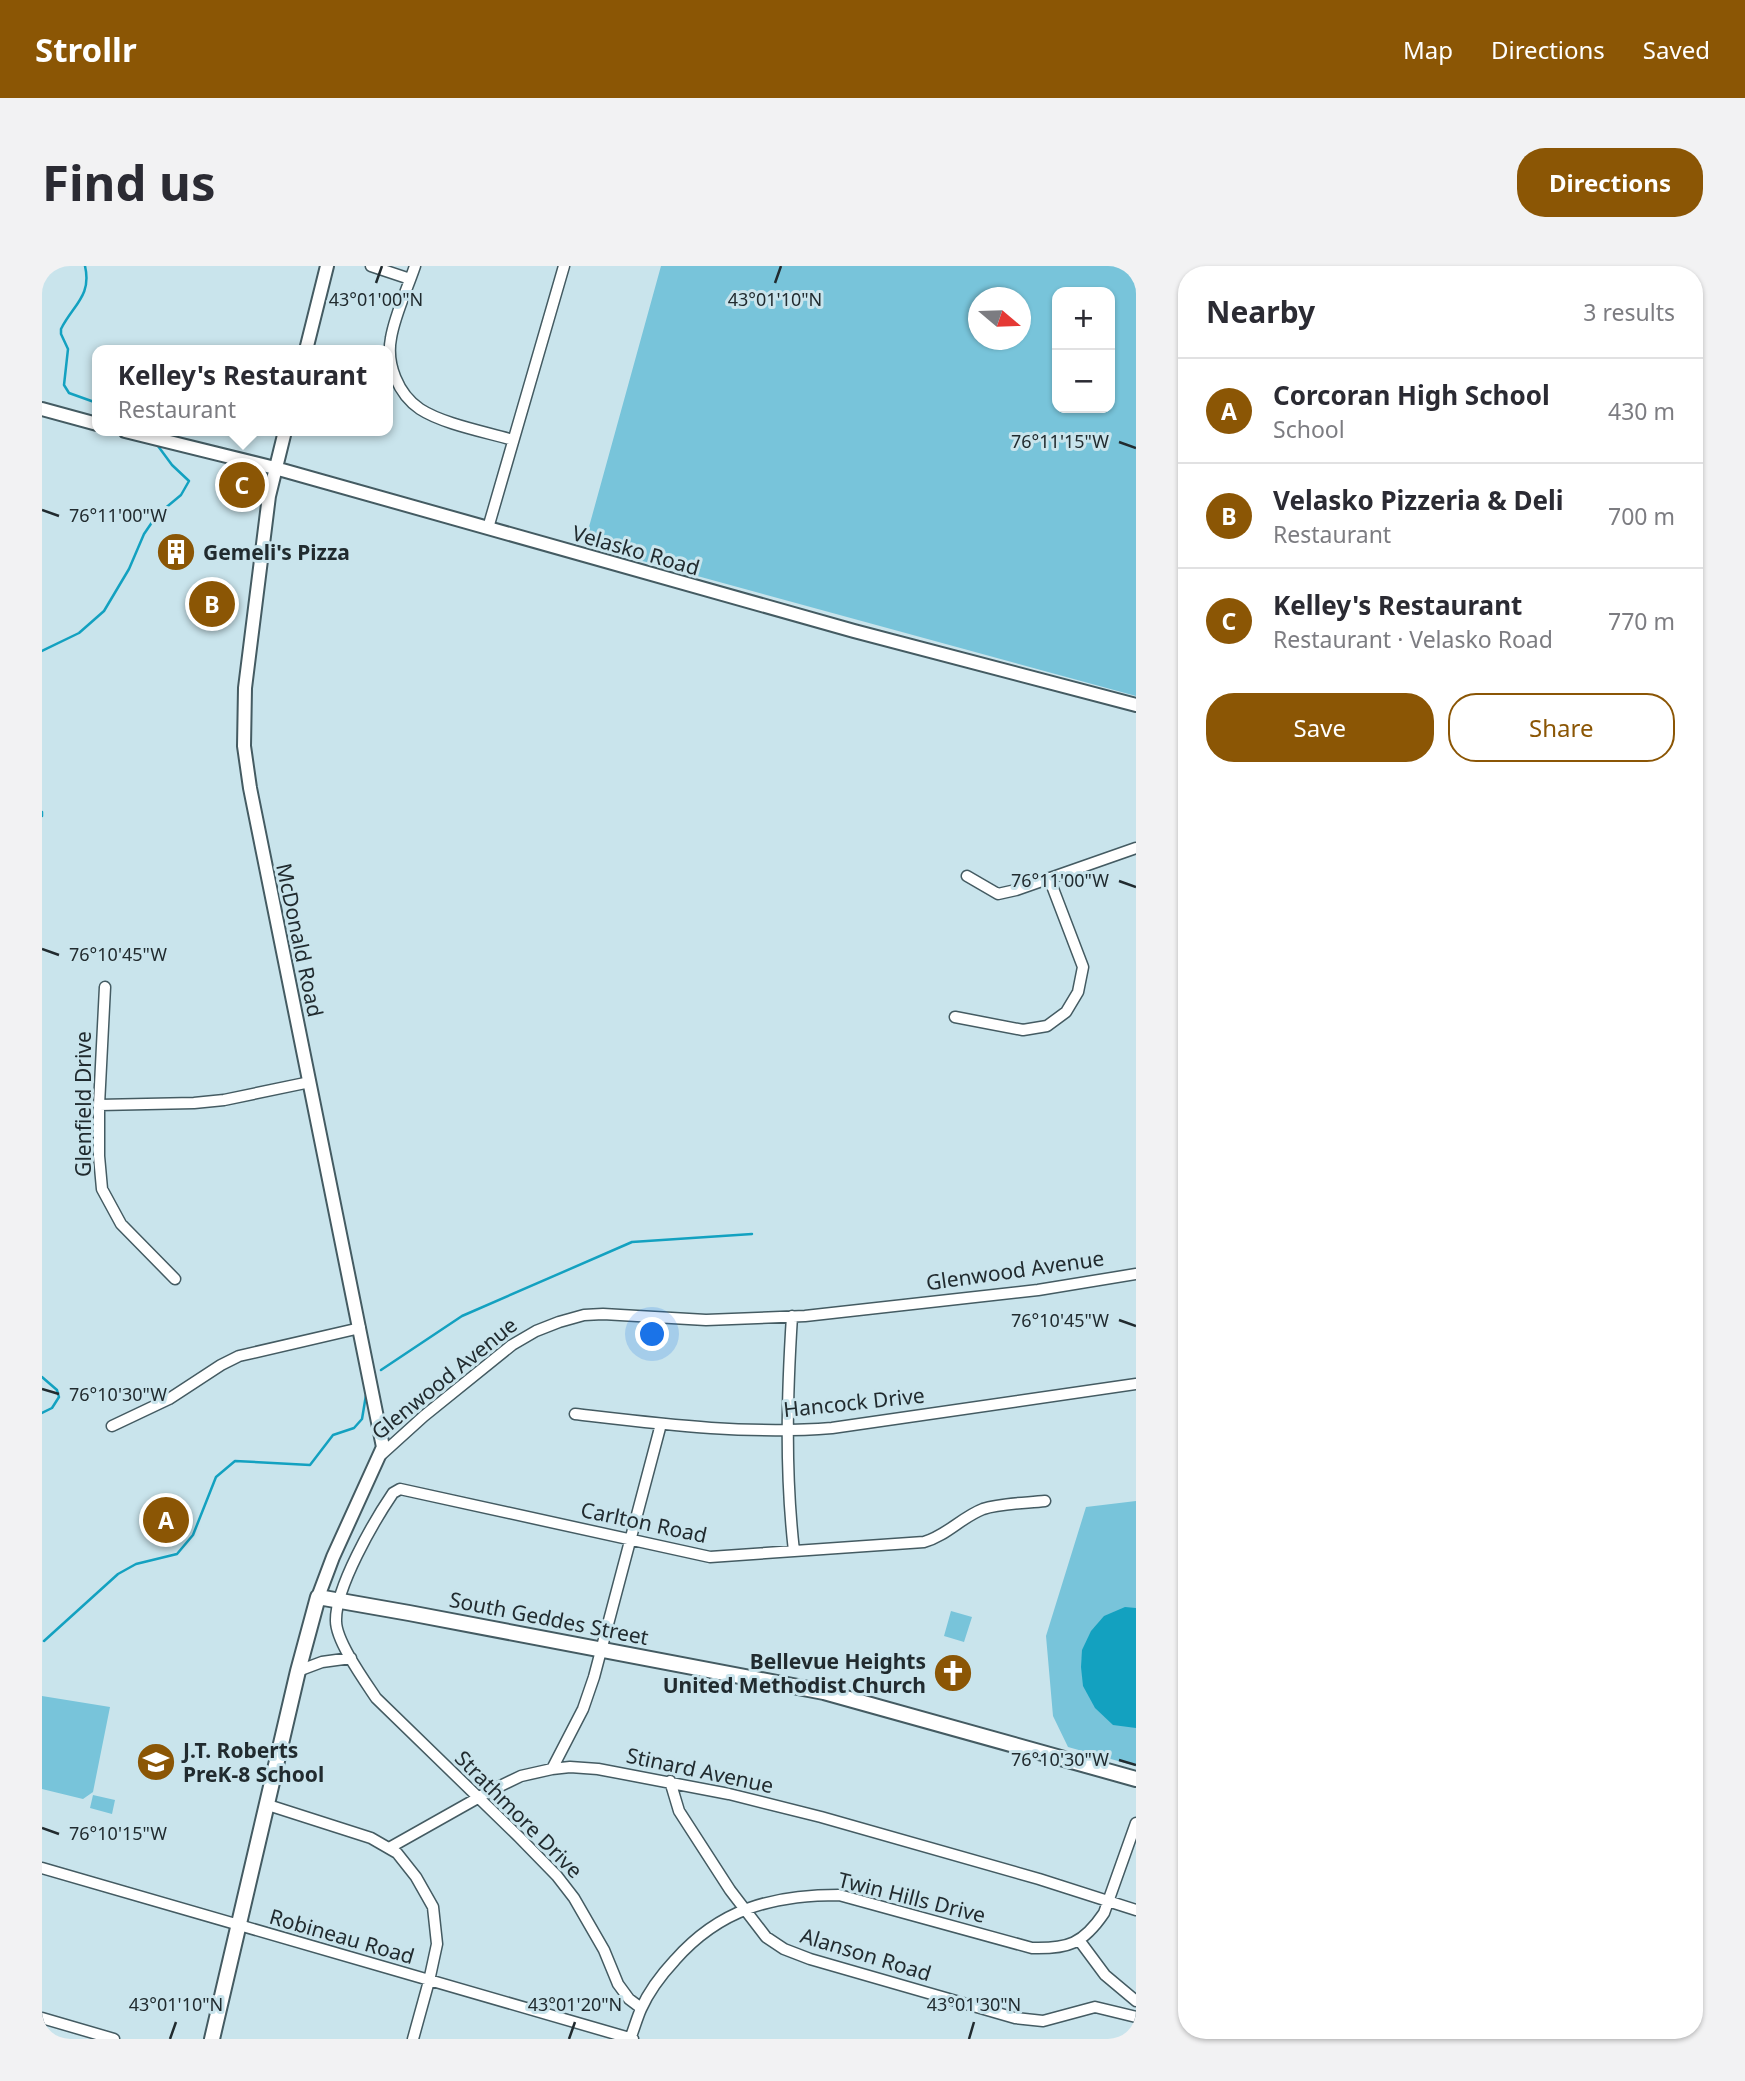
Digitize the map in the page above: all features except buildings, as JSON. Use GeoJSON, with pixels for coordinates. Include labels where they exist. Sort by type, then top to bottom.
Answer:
{"type":"FeatureCollection","features":[{"type":"Feature","properties":{"kind":"main road","name":"South Geddes Street"},"geometry":{"type":"LineString","coordinates":[[318,1597],[824,1692],[1136,1779]]}},
{"type":"Feature","properties":{"kind":"main road","name":"Glenwood Avenue"},"geometry":{"type":"LineString","coordinates":[[212,2039],[298,1671],[318,1597]]}},
{"type":"Feature","properties":{"kind":"street"},"geometry":{"type":"LineString","coordinates":[[307,345],[327,266]]}},
{"type":"Feature","properties":{"kind":"street"},"geometry":{"type":"LineString","coordinates":[[370,266],[410,279]]}},
{"type":"Feature","properties":{"kind":"street"},"geometry":{"type":"LineString","coordinates":[[390,345],[393,326],[415,266]]}},
{"type":"Feature","properties":{"kind":"street"},"geometry":{"type":"LineString","coordinates":[[488,528],[564,266]]}},
{"type":"Feature","properties":{"kind":"street"},"geometry":{"type":"LineString","coordinates":[[393,372],[398,385],[419,408],[434,416],[513,440]]}},
{"type":"Feature","properties":{"kind":"street"},"geometry":{"type":"LineString","coordinates":[[42,409],[92,423]]}},
{"type":"Feature","properties":{"kind":"street","name":"Velasko Road"},"geometry":{"type":"LineString","coordinates":[[145,436],[275,468],[854,631],[1136,705]]}},
{"type":"Feature","properties":{"kind":"street","name":"McDonald Road"},"geometry":{"type":"LineString","coordinates":[[284,436],[269,496],[252,623],[245,688],[244,746],[252,801],[382,1436],[382,1454]]}},
{"type":"Feature","properties":{"kind":"street"},"geometry":{"type":"LineString","coordinates":[[967,876],[998,894],[1136,848]]}},
{"type":"Feature","properties":{"kind":"street"},"geometry":{"type":"LineString","coordinates":[[955,1017],[1023,1030],[1047,1026],[1066,1012],[1078,992],[1083,967],[1049,878]]}},
{"type":"Feature","properties":{"kind":"street","name":"Glenfield Drive"},"geometry":{"type":"LineString","coordinates":[[105,987],[99,1105],[102,1189],[121,1224],[175,1279]]}},
{"type":"Feature","properties":{"kind":"street"},"geometry":{"type":"LineString","coordinates":[[99,1105],[224,1100],[310,1083]]}},
{"type":"Feature","properties":{"kind":"street","name":"Glenwood Avenue"},"geometry":{"type":"LineString","coordinates":[[318,1597],[382,1454],[424,1416],[512,1345],[536,1331],[584,1315],[706,1320],[856,1312],[1038,1290],[1136,1274]]}},
{"type":"Feature","properties":{"kind":"street"},"geometry":{"type":"LineString","coordinates":[[792,1316],[787,1430],[794,1551]]}},
{"type":"Feature","properties":{"kind":"street"},"geometry":{"type":"LineString","coordinates":[[112,1426],[169,1399],[220,1365],[239,1356],[360,1328]]}},
{"type":"Feature","properties":{"kind":"street","name":"Hancock Drive"},"geometry":{"type":"LineString","coordinates":[[575,1414],[698,1428],[832,1428],[1136,1384]]}},
{"type":"Feature","properties":{"kind":"street"},"geometry":{"type":"LineString","coordinates":[[552,1769],[583,1709],[661,1424]]}},
{"type":"Feature","properties":{"kind":"street","name":"Carlton Road"},"geometry":{"type":"LineString","coordinates":[[339,1601],[367,1538],[393,1493],[400,1489],[710,1557],[924,1542],[986,1508],[1045,1501]]}},
{"type":"Feature","properties":{"kind":"street","name":"Strathmore Drive"},"geometry":{"type":"LineString","coordinates":[[339,1601],[336,1622],[338,1633],[376,1698],[519,1836],[556,1876],[574,1898],[604,1950],[618,1984],[629,1999],[641,2008]]}},
{"type":"Feature","properties":{"kind":"street"},"geometry":{"type":"LineString","coordinates":[[298,1671],[322,1662],[351,1658]]}},
{"type":"Feature","properties":{"kind":"street","name":"Stinard Avenue"},"geometry":{"type":"LineString","coordinates":[[389,1848],[521,1776],[570,1767],[598,1769],[670,1781],[821,1817],[1039,1879],[1136,1910]]}},
{"type":"Feature","properties":{"kind":"street","name":"Alanson Road"},"geometry":{"type":"LineString","coordinates":[[670,1781],[680,1811],[730,1890],[766,1937],[784,1949],[810,1959],[1015,2018],[1043,2021],[1095,2007],[1136,2017]]}},
{"type":"Feature","properties":{"kind":"street"},"geometry":{"type":"LineString","coordinates":[[268,1805],[371,1838],[397,1853],[416,1877],[433,1907],[437,1944],[413,2039]]}},
{"type":"Feature","properties":{"kind":"street"},"geometry":{"type":"LineString","coordinates":[[1136,1823],[1109,1901],[1097,1924],[1079,1940],[1105,1975],[1136,2001]]}},
{"type":"Feature","properties":{"kind":"street","name":"Robineau Road"},"geometry":{"type":"LineString","coordinates":[[42,1868],[631,2039]]}},
{"type":"Feature","properties":{"kind":"street","name":"Twin Hills Drive"},"geometry":{"type":"LineString","coordinates":[[631,2039],[649,1993],[686,1947],[710,1927],[745,1909],[781,1898],[839,1895],[1032,1948],[1066,1947],[1079,1940]]}},
{"type":"Feature","properties":{"kind":"street"},"geometry":{"type":"LineString","coordinates":[[42,2018],[114,2039]]}},
{"type":"Feature","properties":{"kind":"shaded area"},"geometry":{"type":"Polygon","coordinates":[[[661,266],[1136,266],[1136,696],[584,545],[661,266]]]}},
{"type":"Feature","properties":{"kind":"shaded area"},"geometry":{"type":"Polygon","coordinates":[[[1136,1501],[1136,1766],[1068,1747],[1053,1716],[1046,1636],[1086,1507],[1136,1501]]]}},
{"type":"Feature","properties":{"kind":"shaded area"},"geometry":{"type":"Polygon","coordinates":[[[1125,1607],[1136,1608],[1136,1728],[1113,1725],[1095,1708],[1083,1686],[1081,1667],[1082,1650],[1091,1631],[1104,1616],[1125,1607]]]}},
{"type":"Feature","properties":{"kind":"shaded area"},"geometry":{"type":"Polygon","coordinates":[[[951,1611],[972,1617],[964,1642],[944,1636],[951,1611]]]}},
{"type":"Feature","properties":{"kind":"shaded area"},"geometry":{"type":"Polygon","coordinates":[[[42,1696],[110,1707],[93,1792],[83,1799],[42,1789],[42,1696]]]}},
{"type":"Feature","properties":{"kind":"shaded area"},"geometry":{"type":"Polygon","coordinates":[[[93,1795],[115,1800],[112,1814],[90,1808],[93,1795]]]}},
{"type":"Feature","properties":{"kind":"waterway"},"geometry":{"type":"LineString","coordinates":[[85,266],[84,293],[61,329],[61,334],[68,349],[64,385],[69,393],[92,401]]}},
{"type":"Feature","properties":{"kind":"waterway"},"geometry":{"type":"LineString","coordinates":[[42,651],[79,633],[104,611],[129,569],[144,534],[157,515],[181,495],[189,481],[172,465],[158,446]]}},
{"type":"Feature","properties":{"kind":"waterway"},"geometry":{"type":"LineString","coordinates":[[381,1370],[462,1316],[632,1242],[752,1234]]}},
{"type":"Feature","properties":{"kind":"waterway"},"geometry":{"type":"LineString","coordinates":[[42,1377],[57,1390],[59,1397],[52,1408],[42,1413]]}},
{"type":"Feature","properties":{"kind":"waterway"},"geometry":{"type":"LineString","coordinates":[[44,1641],[118,1574],[136,1564],[177,1554],[193,1535],[216,1477],[235,1461],[310,1465],[333,1435],[354,1428],[362,1419],[366,1395]]}},
{"type":"Feature","properties":{"kind":"place","name":"Kelley's Restaurant"},"geometry":{"type":"Point","coordinates":[242,485]}},
{"type":"Feature","properties":{"kind":"place","name":"Gemeli's Pizza"},"geometry":{"type":"Point","coordinates":[176,552]}},
{"type":"Feature","properties":{"kind":"place","name":"Velasko Pizzeria & Deli"},"geometry":{"type":"Point","coordinates":[212,604]}},
{"type":"Feature","properties":{"kind":"place","name":"Corcoran High School"},"geometry":{"type":"Point","coordinates":[166,1520]}},
{"type":"Feature","properties":{"kind":"place","name":"Bellevue Heights United Methodist Church"},"geometry":{"type":"Point","coordinates":[953,1673]}},
{"type":"Feature","properties":{"kind":"place","name":"J.T. Roberts PreK-8 School"},"geometry":{"type":"Point","coordinates":[156,1762]}}]}
